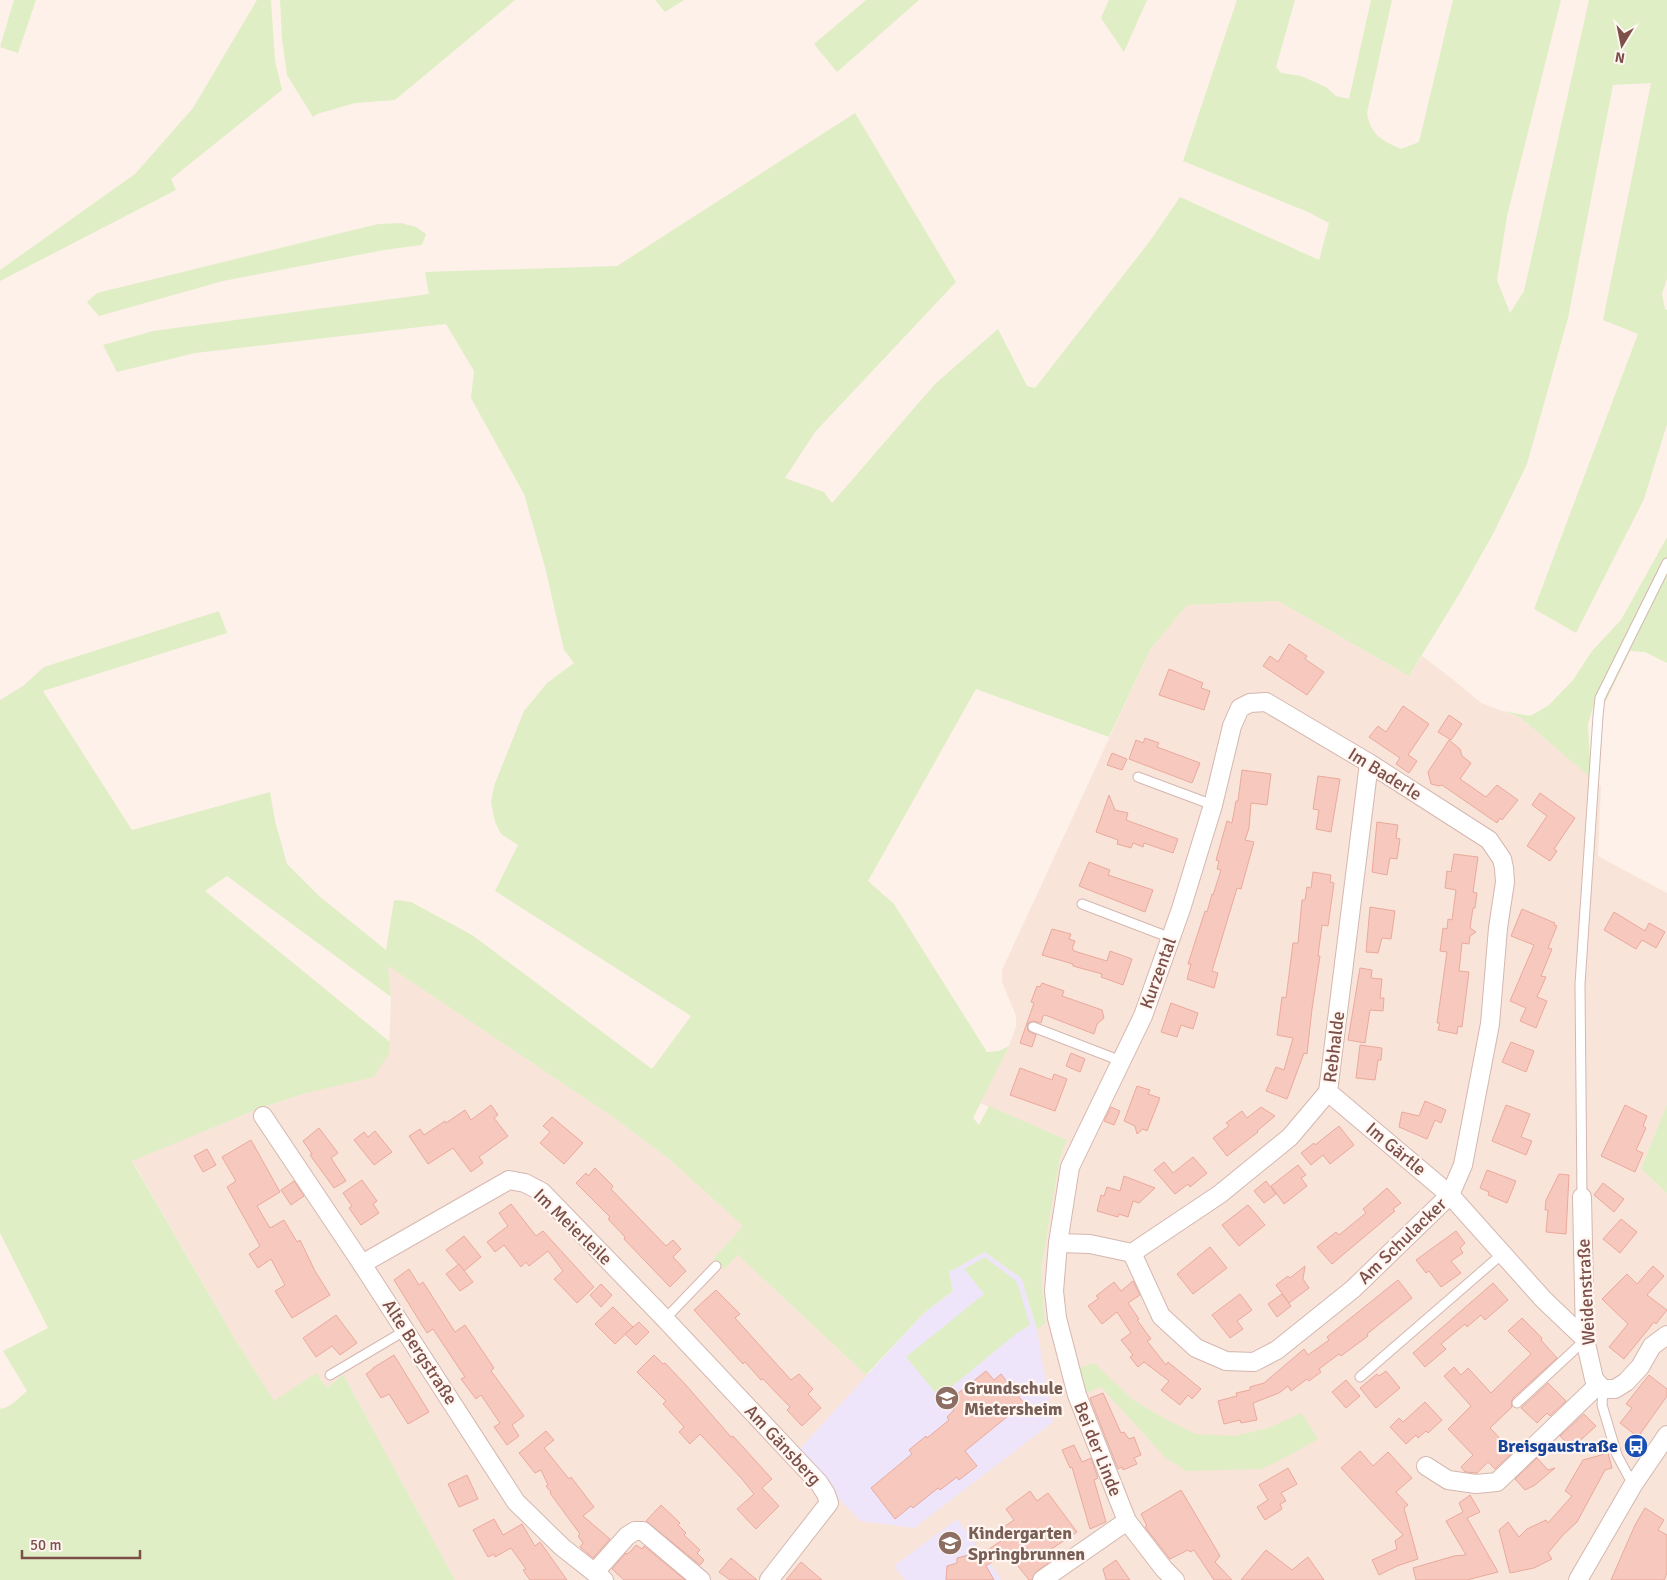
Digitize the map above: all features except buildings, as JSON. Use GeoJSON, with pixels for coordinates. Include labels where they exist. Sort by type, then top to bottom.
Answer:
{"type":"FeatureCollection","features":[{"type":"Feature","properties":{"kind":"street","name":"Im Baderle"},"geometry":{"type":"LineString","coordinates":[[1250,702],[1266,702],[1369,763],[1489,840],[1502,860],[1504,868]]}},
{"type":"Feature","properties":{"kind":"street","name":"Kurzental"},"geometry":{"type":"LineString","coordinates":[[1058,1243],[1070,1167],[1143,1016],[1181,909],[1213,805],[1232,726],[1240,708],[1250,702]]}},
{"type":"Feature","properties":{"kind":"street","name":"Rebhalde"},"geometry":{"type":"LineString","coordinates":[[1132,1253],[1220,1194],[1290,1137],[1328,1092],[1369,763]]}},
{"type":"Feature","properties":{"kind":"street","name":"Am Schulacker"},"geometry":{"type":"LineString","coordinates":[[1132,1253],[1161,1316],[1196,1348],[1226,1361],[1254,1362],[1277,1350],[1353,1289],[1450,1194],[1463,1165],[1490,1024],[1498,928],[1505,882],[1504,868]]}},
{"type":"Feature","properties":{"kind":"street","name":"Im Gärtle"},"geometry":{"type":"LineString","coordinates":[[1328,1092],[1450,1194],[1544,1300],[1585,1339]]}},
{"type":"Feature","properties":{"kind":"street","name":"Alte Bergstraße"},"geometry":{"type":"LineString","coordinates":[[263,1116],[406,1330],[516,1502],[562,1547],[600,1576],[627,1536],[635,1531],[644,1531],[701,1580]]}},
{"type":"Feature","properties":{"kind":"street","name":"Im Meierleile"},"geometry":{"type":"LineString","coordinates":[[362,1264],[509,1180],[525,1183],[542,1192],[665,1319]]}},
{"type":"Feature","properties":{"kind":"street","name":"Weidenstraße"},"geometry":{"type":"LineString","coordinates":[[1582,1197],[1585,1339],[1594,1380],[1601,1387]]}},
{"type":"Feature","properties":{"kind":"street"},"geometry":{"type":"LineString","coordinates":[[1058,1243],[1090,1244],[1132,1253]]}},
{"type":"Feature","properties":{"kind":"street","name":"Bei der Linde"},"geometry":{"type":"LineString","coordinates":[[1058,1243],[1054,1291],[1057,1318],[1077,1395],[1127,1521],[1164,1569],[1175,1580]]}},
{"type":"Feature","properties":{"kind":"street","name":"Am Gänsberg"},"geometry":{"type":"LineString","coordinates":[[665,1319],[819,1483],[826,1494],[829,1504],[769,1580]]}},
{"type":"Feature","properties":{"kind":"street"},"geometry":{"type":"LineString","coordinates":[[1426,1466],[1448,1480],[1476,1484],[1497,1482],[1601,1387],[1615,1389],[1626,1382],[1640,1367],[1652,1346],[1667,1335]]}},
{"type":"Feature","properties":{"kind":"street"},"geometry":{"type":"LineString","coordinates":[[1578,1580],[1634,1485],[1667,1435]]}},
{"type":"Feature","properties":{"kind":"street"},"geometry":{"type":"LineString","coordinates":[[1042,1580],[1127,1521]]}},
{"type":"Feature","properties":{"kind":"lane"},"geometry":{"type":"LineString","coordinates":[[1582,1197],[1580,984],[1600,698],[1667,563]]}},
{"type":"Feature","properties":{"kind":"lane"},"geometry":{"type":"LineString","coordinates":[[1138,777],[1213,805]]}},
{"type":"Feature","properties":{"kind":"lane"},"geometry":{"type":"LineString","coordinates":[[1082,904],[1171,938]]}},
{"type":"Feature","properties":{"kind":"lane"},"geometry":{"type":"LineString","coordinates":[[1033,1028],[1121,1061]]}},
{"type":"Feature","properties":{"kind":"lane"},"geometry":{"type":"LineString","coordinates":[[1360,1377],[1502,1254]]}},
{"type":"Feature","properties":{"kind":"lane"},"geometry":{"type":"LineString","coordinates":[[665,1319],[716,1266]]}},
{"type":"Feature","properties":{"kind":"lane"},"geometry":{"type":"LineString","coordinates":[[330,1375],[406,1330]]}},
{"type":"Feature","properties":{"kind":"lane"},"geometry":{"type":"LineString","coordinates":[[1517,1402],[1585,1339]]}},
{"type":"Feature","properties":{"kind":"lane"},"geometry":{"type":"LineString","coordinates":[[1601,1387],[1602,1405],[1617,1455],[1634,1485]]}},
{"type":"Feature","properties":{"kind":"shaded area"},"geometry":{"type":"Polygon","coordinates":[[[1278,601],[1409,676],[1422,656],[1481,703],[1521,718],[1601,786],[1598,856],[1667,893],[1667,1104],[1641,1169],[1667,1193],[1667,1580],[455,1580],[343,1374],[327,1388],[316,1374],[274,1402],[236,1341],[132,1160],[260,1108],[306,1093],[389,1053],[391,997],[388,966],[613,1117],[669,1159],[743,1226],[713,1259],[737,1254],[866,1375],[1022,1279],[1036,1329],[1045,1323],[1041,1269],[1060,1158],[1067,1140],[980,1103],[1009,1046],[1016,1026],[1016,1016],[1002,982],[1002,970],[1150,650],[1187,605],[1278,601]]]}},
{"type":"Feature","properties":{"kind":"shaded area","name":"Grundschule Mietersheim"},"geometry":{"type":"Polygon","coordinates":[[[985,1252],[1022,1279],[1037,1330],[1053,1422],[914,1528],[860,1521],[796,1453],[924,1313],[953,1291],[949,1272],[985,1252]]]}},
{"type":"Feature","properties":{"kind":"shaded area","name":"Kindergarten Springbrunnen"},"geometry":{"type":"Polygon","coordinates":[[[957,1519],[1002,1580],[905,1580],[894,1566],[957,1519]]]}},
{"type":"Feature","properties":{"kind":"green space"},"geometry":{"type":"Polygon","coordinates":[[[14,0],[36,0],[18,53],[0,47],[14,0]]]}},
{"type":"Feature","properties":{"kind":"green space"},"geometry":{"type":"Polygon","coordinates":[[[257,0],[271,0],[275,61],[282,90],[171,179],[176,190],[0,281],[0,270],[135,174],[193,108],[257,0]]]}},
{"type":"Feature","properties":{"kind":"green space"},"geometry":{"type":"Polygon","coordinates":[[[280,0],[515,0],[395,100],[355,103],[317,114],[313,117],[287,75],[282,38],[280,0]]]}},
{"type":"Feature","properties":{"kind":"green space"},"geometry":{"type":"Polygon","coordinates":[[[655,0],[684,0],[665,12],[655,0]]]}},
{"type":"Feature","properties":{"kind":"green space"},"geometry":{"type":"Polygon","coordinates":[[[866,0],[919,0],[837,72],[814,44],[866,0]]]}},
{"type":"Feature","properties":{"kind":"green space"},"geometry":{"type":"Polygon","coordinates":[[[1109,0],[1147,0],[1124,52],[1101,18],[1109,0]]]}},
{"type":"Feature","properties":{"kind":"green space"},"geometry":{"type":"Polygon","coordinates":[[[1237,0],[1295,0],[1276,67],[1281,73],[1301,76],[1326,87],[1336,96],[1349,99],[1371,0],[1392,0],[1367,113],[1374,132],[1388,143],[1401,149],[1419,142],[1453,0],[1561,0],[1507,216],[1497,280],[1510,313],[1524,291],[1589,0],[1667,0],[1667,279],[1662,294],[1665,309],[1667,310],[1667,424],[1644,499],[1576,633],[1534,609],[1638,334],[1603,320],[1651,83],[1613,85],[1568,318],[1527,464],[1494,532],[1461,591],[1409,676],[1278,601],[1187,605],[1150,650],[1109,737],[976,689],[868,881],[894,904],[987,1052],[999,1051],[1009,1046],[973,1118],[979,1125],[989,1106],[1067,1140],[1060,1158],[1041,1269],[1045,1323],[1037,1330],[1022,1279],[985,1252],[949,1272],[953,1291],[924,1313],[866,1375],[738,1255],[724,1269],[713,1259],[743,1226],[669,1159],[613,1117],[388,966],[391,997],[227,876],[205,891],[390,1042],[389,1053],[374,1077],[306,1093],[260,1108],[132,1161],[236,1341],[274,1401],[316,1373],[327,1388],[343,1374],[455,1580],[0,1580],[0,1409],[11,1404],[27,1391],[3,1351],[48,1328],[0,1233],[0,700],[23,686],[44,667],[219,611],[227,633],[43,691],[132,830],[270,792],[275,821],[287,864],[319,896],[386,950],[394,900],[411,902],[472,935],[652,1069],[691,1016],[495,891],[518,845],[501,834],[495,822],[491,802],[494,786],[524,711],[547,683],[574,663],[564,650],[545,567],[524,494],[471,398],[474,371],[446,324],[195,353],[117,372],[103,345],[153,331],[429,294],[425,272],[617,266],[855,113],[956,282],[815,432],[785,478],[824,492],[832,503],[935,384],[998,329],[1027,386],[1035,388],[1150,241],[1180,197],[1319,260],[1329,223],[1308,212],[1183,161],[1237,0]]]}},
{"type":"Feature","properties":{"kind":"green space"},"geometry":{"type":"Polygon","coordinates":[[[401,223],[416,227],[426,234],[422,245],[384,250],[223,281],[99,316],[87,302],[97,293],[378,224],[401,223]]]}},
{"type":"Feature","properties":{"kind":"green space"},"geometry":{"type":"Polygon","coordinates":[[[1667,537],[1667,663],[1645,652],[1630,651],[1606,701],[1596,697],[1588,724],[1591,778],[1521,718],[1504,711],[1530,716],[1548,706],[1573,680],[1592,651],[1621,620],[1667,537]]]}},
{"type":"Feature","properties":{"kind":"green space"},"geometry":{"type":"Polygon","coordinates":[[[1667,1104],[1667,1193],[1641,1169],[1667,1104]]]}},
{"type":"Feature","properties":{"kind":"green space"},"geometry":{"type":"Polygon","coordinates":[[[985,1257],[1017,1282],[1030,1325],[1017,1333],[939,1397],[906,1357],[984,1294],[964,1269],[985,1257]]]}},
{"type":"Feature","properties":{"kind":"green space"},"geometry":{"type":"Polygon","coordinates":[[[1094,1363],[1132,1399],[1165,1419],[1196,1434],[1235,1436],[1268,1428],[1302,1413],[1318,1439],[1261,1469],[1187,1471],[1166,1458],[1101,1387],[1083,1394],[1077,1369],[1094,1363]]]}},
{"type":"Feature","properties":{"kind":"place","name":"Grundschule Mietersheim"},"geometry":{"type":"Point","coordinates":[947,1398]}},
{"type":"Feature","properties":{"kind":"place","name":"Breisgaustraße"},"geometry":{"type":"Point","coordinates":[1636,1446]}},
{"type":"Feature","properties":{"kind":"place","name":"Kindergarten Springbrunnen"},"geometry":{"type":"Point","coordinates":[950,1543]}}]}
